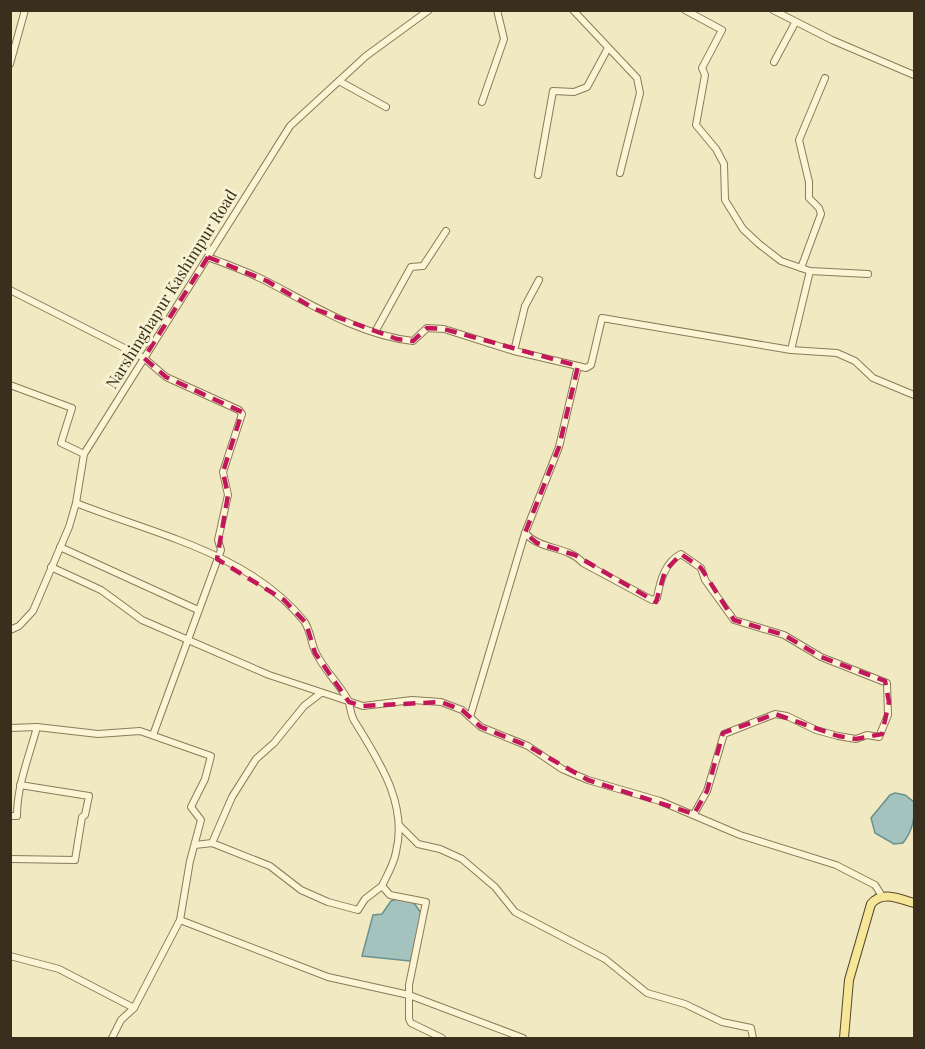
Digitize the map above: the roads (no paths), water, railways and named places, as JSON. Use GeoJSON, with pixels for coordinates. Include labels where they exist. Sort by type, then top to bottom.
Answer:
{"type":"FeatureCollection","features":[{"type":"Feature","properties":{"kind":"main road"},"geometry":{"type":"LineString","coordinates":[[844,1038],[851,972],[871,904],[884,896],[915,903]]}},
{"type":"Feature","properties":{"kind":"street"},"geometry":{"type":"LineString","coordinates":[[10,64],[25,10]]}},
{"type":"Feature","properties":{"kind":"street","name":"Narshinghapur Kashimpur Road"},"geometry":{"type":"LineString","coordinates":[[10,630],[19,626],[33,611],[60,547],[76,503],[84,454],[290,126],[366,56],[429,10]]}},
{"type":"Feature","properties":{"kind":"street"},"geometry":{"type":"LineString","coordinates":[[482,102],[504,39],[497,10]]}},
{"type":"Feature","properties":{"kind":"street"},"geometry":{"type":"LineString","coordinates":[[573,10],[637,78],[640,93],[620,172]]}},
{"type":"Feature","properties":{"kind":"street"},"geometry":{"type":"LineString","coordinates":[[685,10],[722,30],[702,68],[705,75],[696,112],[696,125],[717,149],[724,164],[725,200],[743,229],[781,261],[810,271],[868,274]]}},
{"type":"Feature","properties":{"kind":"street"},"geometry":{"type":"LineString","coordinates":[[773,10],[915,75]]}},
{"type":"Feature","properties":{"kind":"street"},"geometry":{"type":"LineString","coordinates":[[774,62],[795,22]]}},
{"type":"Feature","properties":{"kind":"street"},"geometry":{"type":"LineString","coordinates":[[538,175],[553,91],[574,92],[587,87],[608,48]]}},
{"type":"Feature","properties":{"kind":"street"},"geometry":{"type":"LineString","coordinates":[[801,268],[821,214],[819,208],[809,198],[809,182],[799,140],[825,78]]}},
{"type":"Feature","properties":{"kind":"street"},"geometry":{"type":"LineString","coordinates":[[339,81],[386,107]]}},
{"type":"Feature","properties":{"kind":"street"},"geometry":{"type":"LineString","coordinates":[[375,332],[411,267],[423,266],[446,231]]}},
{"type":"Feature","properties":{"kind":"street"},"geometry":{"type":"LineString","coordinates":[[208,257],[267,281],[315,309],[375,332],[413,341],[427,328],[444,329],[514,351],[586,368],[591,365],[602,318],[606,318],[633,325],[791,350],[842,355],[855,361],[873,378],[915,395]]}},
{"type":"Feature","properties":{"kind":"street"},"geometry":{"type":"LineString","coordinates":[[791,350],[810,271]]}},
{"type":"Feature","properties":{"kind":"street"},"geometry":{"type":"LineString","coordinates":[[514,351],[525,306],[539,280]]}},
{"type":"Feature","properties":{"kind":"street"},"geometry":{"type":"LineString","coordinates":[[10,290],[144,358],[166,377],[239,410],[242,414],[223,472],[228,495],[218,540],[221,550],[186,640],[153,735]]}},
{"type":"Feature","properties":{"kind":"street"},"geometry":{"type":"LineString","coordinates":[[470,717],[525,534],[559,447],[579,366]]}},
{"type":"Feature","properties":{"kind":"street"},"geometry":{"type":"LineString","coordinates":[[10,384],[72,408],[62,443],[84,454]]}},
{"type":"Feature","properties":{"kind":"street"},"geometry":{"type":"LineString","coordinates":[[76,503],[195,545],[217,559],[235,566],[284,600],[306,623],[315,653],[349,702],[353,719],[373,747],[396,798],[399,825],[396,854],[382,886],[365,899],[358,910],[301,890],[270,866],[212,843],[195,845]]}},
{"type":"Feature","properties":{"kind":"street"},"geometry":{"type":"LineString","coordinates":[[525,534],[537,543],[575,555],[583,563],[652,600],[657,597],[664,571],[674,558],[681,554],[701,568],[705,580],[734,620],[784,635],[821,657],[887,683],[888,715],[879,737],[867,735],[856,739],[838,736],[816,730],[787,716],[775,714],[724,734],[707,790],[694,814]]}},
{"type":"Feature","properties":{"kind":"street"},"geometry":{"type":"LineString","coordinates":[[60,547],[198,610]]}},
{"type":"Feature","properties":{"kind":"street"},"geometry":{"type":"LineString","coordinates":[[51,567],[101,590],[142,620],[269,675],[363,706],[412,700],[441,702],[462,710],[481,727],[528,746],[562,769],[588,780],[660,801],[740,835],[836,865],[875,885],[884,896]]}},
{"type":"Feature","properties":{"kind":"street"},"geometry":{"type":"LineString","coordinates":[[212,843],[232,797],[256,759],[274,743],[297,714],[321,693]]}},
{"type":"Feature","properties":{"kind":"street"},"geometry":{"type":"LineString","coordinates":[[10,816],[16,816],[21,785],[37,727]]}},
{"type":"Feature","properties":{"kind":"street"},"geometry":{"type":"LineString","coordinates":[[10,728],[37,727],[98,734],[140,731],[211,756],[205,779],[191,807],[201,820],[180,920],[134,1008],[121,1020],[112,1038]]}},
{"type":"Feature","properties":{"kind":"street"},"geometry":{"type":"LineString","coordinates":[[10,859],[75,860],[81,817],[85,815],[89,796],[21,785]]}},
{"type":"Feature","properties":{"kind":"street"},"geometry":{"type":"LineString","coordinates":[[399,825],[418,844],[450,853],[485,877],[514,912],[605,958],[647,993],[686,1004],[722,1022],[751,1028],[753,1038]]}},
{"type":"Feature","properties":{"kind":"street"},"geometry":{"type":"LineString","coordinates":[[382,886],[390,895],[426,902],[409,995],[409,1019],[411,1023],[442,1038]]}},
{"type":"Feature","properties":{"kind":"street"},"geometry":{"type":"LineString","coordinates":[[180,920],[328,977],[409,995],[523,1038]]}},
{"type":"Feature","properties":{"kind":"street"},"geometry":{"type":"LineString","coordinates":[[10,956],[60,969],[134,1008]]}},
{"type":"Feature","properties":{"kind":"water"},"geometry":{"type":"Polygon","coordinates":[[[895,793],[905,795],[914,802],[914,819],[903,843],[894,844],[875,833],[871,818],[890,795],[895,793]]]}},
{"type":"Feature","properties":{"kind":"water"},"geometry":{"type":"Polygon","coordinates":[[[397,899],[414,903],[421,913],[414,954],[410,961],[362,956],[373,915],[382,914],[391,901],[397,899]]]}}]}
